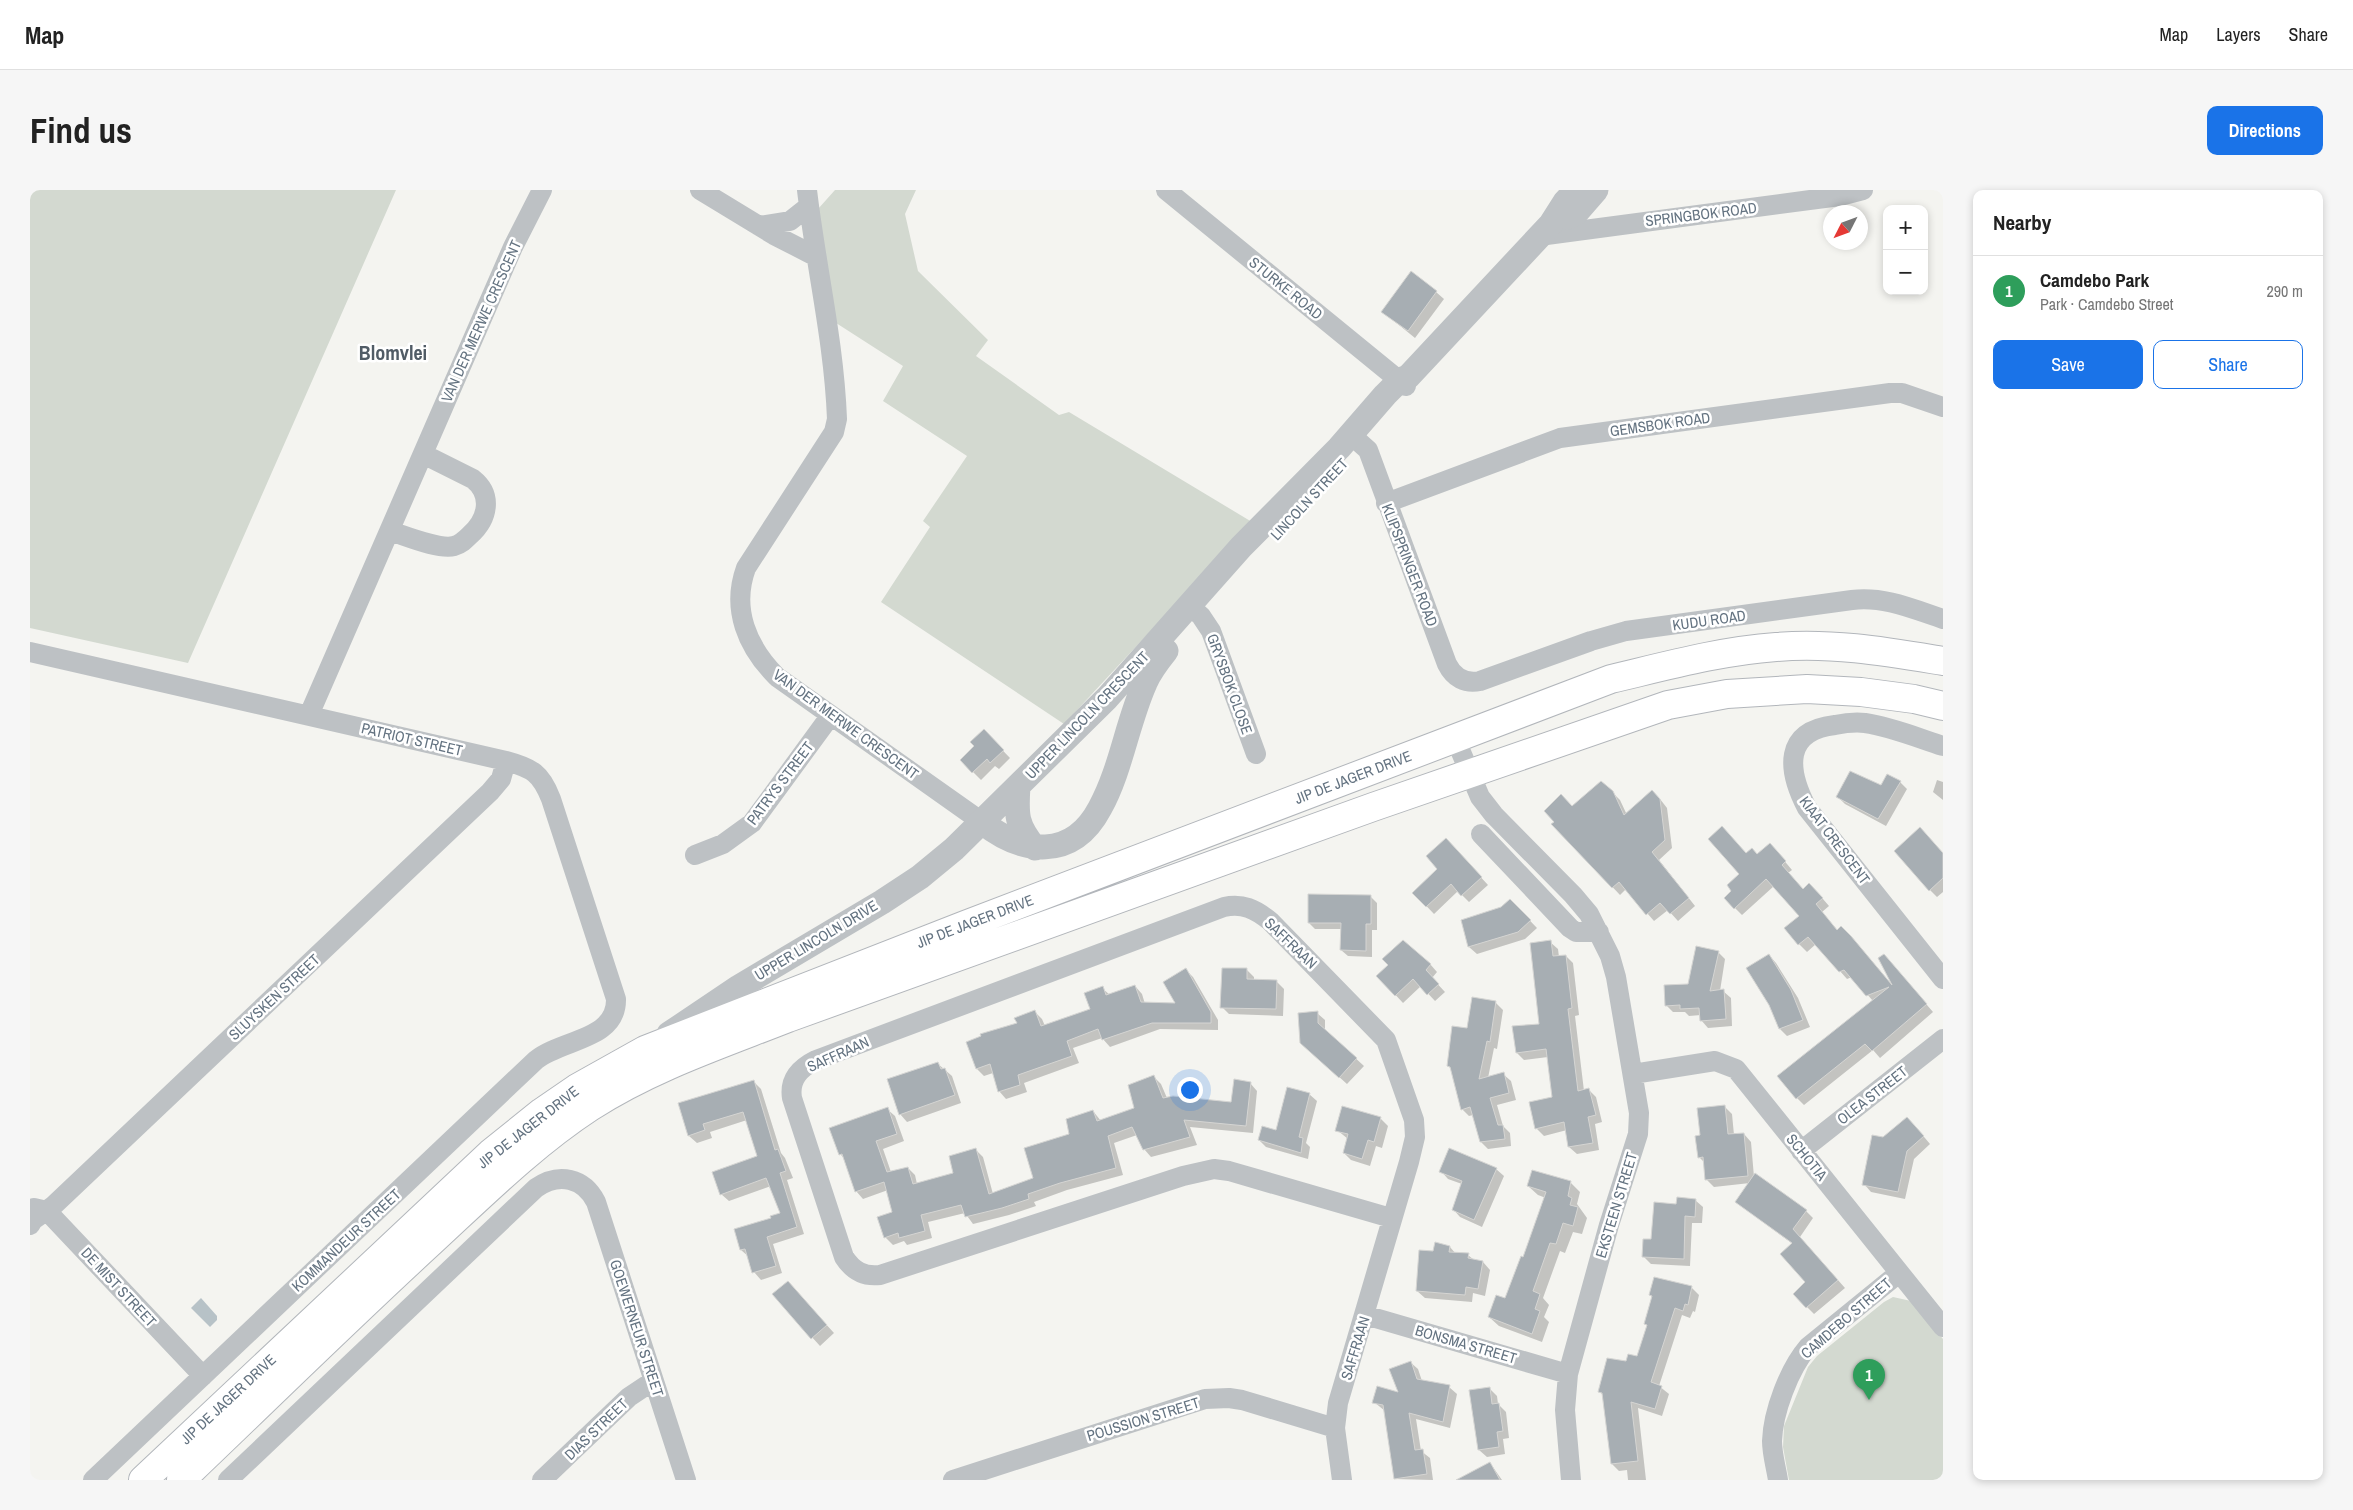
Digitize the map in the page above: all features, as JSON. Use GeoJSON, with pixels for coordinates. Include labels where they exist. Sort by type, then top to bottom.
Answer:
{"type":"FeatureCollection","features":[{"type":"Feature","properties":{"kind":"main road","name":"JIP DE JAGER DRIVE"},"geometry":{"type":"LineString","coordinates":[[143,1480],[491,1153],[542,1112],[577,1088],[645,1050],[965,925],[1611,680],[1702,657],[1777,647],[1820,646],[1877,650],[1943,661]]}},
{"type":"Feature","properties":{"kind":"main road","name":"JIP DE JAGER DRIVE"},"geometry":{"type":"LineString","coordinates":[[181,1480],[493,1184],[557,1130],[591,1106],[630,1085],[706,1050],[788,1018],[1469,773],[1668,706],[1727,694],[1807,689],[1861,692],[1914,699],[1943,706]]}},
{"type":"Feature","properties":{"kind":"street","name":"VAN DER MERWE CRESCENT"},"geometry":{"type":"LineString","coordinates":[[309,715],[513,247],[542,190]]}},
{"type":"Feature","properties":{"kind":"street"},"geometry":{"type":"LineString","coordinates":[[700,190],[759,226],[815,256]]}},
{"type":"Feature","properties":{"kind":"street","name":"STURKE ROAD"},"geometry":{"type":"LineString","coordinates":[[1166,190],[1405,381]]}},
{"type":"Feature","properties":{"kind":"street","name":"LINCOLN STREET"},"geometry":{"type":"LineString","coordinates":[[1195,610],[1241,547],[1356,439],[1397,406],[1405,381],[1545,230],[1576,190]]}},
{"type":"Feature","properties":{"kind":"street","name":"LINCOLN STREET"},"geometry":{"type":"LineString","coordinates":[[1545,230],[1576,213],[1596,190]]}},
{"type":"Feature","properties":{"kind":"street","name":"SPRINGBOK ROAD"},"geometry":{"type":"LineString","coordinates":[[1545,230],[1840,196],[1863,190]]}},
{"type":"Feature","properties":{"kind":"street","name":"VAN DER MERWE CRESCENT"},"geometry":{"type":"LineString","coordinates":[[808,198],[815,256],[829,330],[837,419],[834,432],[750,558],[742,578],[739,603],[745,630],[757,656],[776,676],[982,822]]}},
{"type":"Feature","properties":{"kind":"street"},"geometry":{"type":"LineString","coordinates":[[759,226],[790,221],[808,198]]}},
{"type":"Feature","properties":{"kind":"street","name":"GEMSBOK ROAD"},"geometry":{"type":"LineString","coordinates":[[1386,503],[1560,438],[1890,392],[1902,393],[1943,407]]}},
{"type":"Feature","properties":{"kind":"street","name":"KLIPSPRINGER ROAD"},"geometry":{"type":"LineString","coordinates":[[1356,439],[1368,450],[1447,664],[1460,679],[1469,682],[1480,681]]}},
{"type":"Feature","properties":{"kind":"street"},"geometry":{"type":"LineString","coordinates":[[390,531],[441,546],[453,547],[461,543],[476,529],[484,518],[487,506],[480,484],[423,454]]}},
{"type":"Feature","properties":{"kind":"street","name":"KUDU ROAD"},"geometry":{"type":"LineString","coordinates":[[1480,681],[1608,635],[1842,601],[1880,600],[1943,619]]}},
{"type":"Feature","properties":{"kind":"street"},"geometry":{"type":"LineString","coordinates":[[982,822],[994,832],[1023,846],[1034,848],[1053,846],[1071,839],[1088,826],[1095,817],[1109,788],[1146,682],[1195,610]]}},
{"type":"Feature","properties":{"kind":"street","name":"GRYSBOK CLOSE"},"geometry":{"type":"LineString","coordinates":[[1195,610],[1211,631],[1256,754]]}},
{"type":"Feature","properties":{"kind":"street","name":"UPPER LINCOLN CRESCENT"},"geometry":{"type":"LineString","coordinates":[[982,822],[1195,610]]}},
{"type":"Feature","properties":{"kind":"street","name":"PATRIOT STREET"},"geometry":{"type":"LineString","coordinates":[[30,652],[506,761],[534,771],[548,789],[616,999],[616,1009],[612,1020]]}},
{"type":"Feature","properties":{"kind":"street","name":"PATRYS STREET"},"geometry":{"type":"LineString","coordinates":[[696,855],[713,850],[734,839],[752,823],[830,715]]}},
{"type":"Feature","properties":{"kind":"street","name":"KIAAT CRESCENT"},"geometry":{"type":"LineString","coordinates":[[1943,746],[1866,723],[1849,723],[1810,730],[1796,746],[1792,761],[1798,792],[1807,808],[1943,979]]}},
{"type":"Feature","properties":{"kind":"street","name":"EKSTEEN STREET"},"geometry":{"type":"LineString","coordinates":[[1455,738],[1480,797],[1494,814],[1574,895],[1589,914],[1599,932],[1610,956],[1616,977],[1633,1074],[1639,1113],[1638,1134],[1609,1225],[1568,1374],[1565,1410],[1571,1480]]}},
{"type":"Feature","properties":{"kind":"street","name":"SLUYSKEN STREET"},"geometry":{"type":"LineString","coordinates":[[30,1225],[38,1209],[490,792],[501,779],[506,761]]}},
{"type":"Feature","properties":{"kind":"street"},"geometry":{"type":"LineString","coordinates":[[1018,786],[1018,821],[1023,834],[1034,848]]}},
{"type":"Feature","properties":{"kind":"street","name":"UPPER LINCOLN DRIVE"},"geometry":{"type":"LineString","coordinates":[[645,1050],[739,987],[920,877],[954,849],[982,822]]}},
{"type":"Feature","properties":{"kind":"street"},"geometry":{"type":"LineString","coordinates":[[1480,834],[1570,928],[1576,932],[1599,932]]}},
{"type":"Feature","properties":{"kind":"street","name":"SAFFRAAN"},"geometry":{"type":"LineString","coordinates":[[1342,1480],[1335,1428],[1338,1403],[1415,1137],[1414,1120],[1386,1040],[1270,920],[1246,906],[1224,907],[816,1060],[806,1065],[793,1081],[792,1098],[844,1257],[855,1271],[864,1274],[880,1276],[1192,1173],[1214,1169],[1229,1170],[1391,1218]]}},
{"type":"Feature","properties":{"kind":"street","name":"KOMMANDEUR STREET"},"geometry":{"type":"LineString","coordinates":[[93,1480],[536,1060],[556,1048],[599,1031],[612,1020]]}},
{"type":"Feature","properties":{"kind":"street","name":"OLEA STREET"},"geometry":{"type":"LineString","coordinates":[[1801,1150],[1943,1039]]}},
{"type":"Feature","properties":{"kind":"street","name":"SCHOTIA"},"geometry":{"type":"LineString","coordinates":[[1633,1074],[1715,1061],[1736,1069],[1943,1327]]}},
{"type":"Feature","properties":{"kind":"street","name":"GOEWERNEUR STREET"},"geometry":{"type":"LineString","coordinates":[[228,1480],[536,1188],[544,1182],[561,1178],[579,1182],[592,1194],[599,1208],[686,1480]]}},
{"type":"Feature","properties":{"kind":"street","name":"DE MIST STREET"},"geometry":{"type":"LineString","coordinates":[[38,1209],[203,1376]]}},
{"type":"Feature","properties":{"kind":"street","name":"CAMDEBO STREET"},"geometry":{"type":"LineString","coordinates":[[1778,1480],[1773,1454],[1773,1426],[1790,1373],[1797,1360],[1808,1348],[1899,1273]]}},
{"type":"Feature","properties":{"kind":"street","name":"BONSMA STREET"},"geometry":{"type":"LineString","coordinates":[[1365,1315],[1568,1374]]}},
{"type":"Feature","properties":{"kind":"street","name":"DIAS STREET"},"geometry":{"type":"LineString","coordinates":[[542,1480],[629,1397],[653,1381]]}},
{"type":"Feature","properties":{"kind":"street","name":"POUSSION STREET"},"geometry":{"type":"LineString","coordinates":[[953,1480],[1205,1399],[1242,1400],[1335,1428]]}},
{"type":"Feature","properties":{"kind":"shaded area"},"geometry":{"type":"Polygon","coordinates":[[[30,190],[396,190],[188,663],[30,628],[30,190]]]}},
{"type":"Feature","properties":{"kind":"shaded area"},"geometry":{"type":"Polygon","coordinates":[[[835,190],[916,190],[905,214],[918,271],[988,340],[976,356],[1059,415],[1069,412],[1252,522],[1064,724],[881,602],[930,527],[923,521],[967,456],[883,401],[903,366],[833,321],[818,209],[835,190]]]}},
{"type":"Feature","properties":{"kind":"shaded area"},"geometry":{"type":"Polygon","coordinates":[[[1893,1297],[1911,1301],[1943,1339],[1943,1480],[1789,1480],[1783,1447],[1784,1426],[1808,1367],[1817,1356],[1884,1302],[1893,1297]]]}},
{"type":"Feature","properties":{"kind":"shaded area"},"geometry":{"type":"Polygon","coordinates":[[[201,1298],[217,1316],[217,1320],[210,1327],[191,1308],[201,1298]]]}},
{"type":"Feature","properties":{"kind":"building"},"geometry":{"type":"Polygon","coordinates":[[[1411,271],[1437,291],[1408,331],[1381,312],[1411,271]]]}},
{"type":"Feature","properties":{"kind":"building"},"geometry":{"type":"Polygon","coordinates":[[[984,729],[1004,750],[990,763],[987,759],[972,773],[960,760],[974,746],[970,742],[984,729]]]}},
{"type":"Feature","properties":{"kind":"building"},"geometry":{"type":"Polygon","coordinates":[[[1850,771],[1881,785],[1887,774],[1901,781],[1878,819],[1836,797],[1850,771]]]}},
{"type":"Feature","properties":{"kind":"building"},"geometry":{"type":"Polygon","coordinates":[[[1601,781],[1613,791],[1624,815],[1652,790],[1660,799],[1665,840],[1652,852],[1689,898],[1670,914],[1660,903],[1646,915],[1619,882],[1612,888],[1551,824],[1554,822],[1544,811],[1561,794],[1572,806],[1601,781]]]}},
{"type":"Feature","properties":{"kind":"building"},"geometry":{"type":"Polygon","coordinates":[[[1722,826],[1746,853],[1752,848],[1757,854],[1770,843],[1786,861],[1782,865],[1803,889],[1809,883],[1823,898],[1816,904],[1837,930],[1841,926],[1892,985],[1878,958],[1884,954],[1927,1004],[1872,1051],[1865,1044],[1796,1099],[1777,1076],[1889,987],[1866,996],[1844,970],[1839,972],[1808,937],[1798,945],[1784,928],[1799,916],[1766,879],[1734,909],[1724,898],[1731,891],[1727,885],[1739,874],[1708,839],[1722,826]]]}},
{"type":"Feature","properties":{"kind":"building"},"geometry":{"type":"Polygon","coordinates":[[[1920,827],[1943,853],[1943,878],[1929,891],[1894,851],[1920,827]]]}},
{"type":"Feature","properties":{"kind":"building"},"geometry":{"type":"Polygon","coordinates":[[[1446,838],[1482,877],[1461,896],[1451,884],[1426,907],[1412,893],[1437,869],[1426,856],[1446,838]]]}},
{"type":"Feature","properties":{"kind":"building"},"geometry":{"type":"Polygon","coordinates":[[[1308,894],[1371,895],[1371,924],[1366,924],[1366,951],[1340,950],[1341,923],[1308,923],[1308,894]]]}},
{"type":"Feature","properties":{"kind":"building"},"geometry":{"type":"Polygon","coordinates":[[[1510,899],[1531,920],[1518,932],[1468,947],[1461,920],[1501,907],[1510,899]]]}},
{"type":"Feature","properties":{"kind":"building"},"geometry":{"type":"Polygon","coordinates":[[[1403,940],[1431,964],[1426,970],[1439,984],[1427,995],[1413,979],[1395,996],[1376,976],[1388,965],[1382,959],[1403,940]]]}},
{"type":"Feature","properties":{"kind":"building"},"geometry":{"type":"Polygon","coordinates":[[[1551,940],[1553,956],[1566,955],[1572,1008],[1568,1009],[1578,1091],[1589,1088],[1596,1115],[1588,1117],[1593,1143],[1568,1147],[1564,1122],[1535,1129],[1529,1102],[1552,1097],[1546,1049],[1516,1053],[1512,1026],[1539,1024],[1530,943],[1551,940]]]}},
{"type":"Feature","properties":{"kind":"building"},"geometry":{"type":"Polygon","coordinates":[[[1696,946],[1719,951],[1710,991],[1724,989],[1726,1019],[1700,1021],[1699,1008],[1680,1009],[1680,1005],[1665,1006],[1664,985],[1688,984],[1696,946]]]}},
{"type":"Feature","properties":{"kind":"building"},"geometry":{"type":"Polygon","coordinates":[[[1769,954],[1791,990],[1803,1020],[1779,1029],[1769,1005],[1746,968],[1769,954]]]}},
{"type":"Feature","properties":{"kind":"building"},"geometry":{"type":"Polygon","coordinates":[[[1186,968],[1211,1012],[1211,1023],[1152,1023],[1102,1040],[1098,1029],[1067,1041],[1072,1056],[1018,1075],[1020,1085],[998,1092],[990,1064],[976,1069],[966,1042],[981,1036],[980,1034],[1017,1023],[1014,1018],[1035,1010],[1041,1026],[1090,1009],[1084,993],[1103,986],[1106,995],[1135,985],[1141,1002],[1175,1003],[1163,982],[1186,968]]]}},
{"type":"Feature","properties":{"kind":"building"},"geometry":{"type":"Polygon","coordinates":[[[1222,968],[1247,968],[1247,979],[1277,980],[1276,1009],[1220,1008],[1222,968]]]}},
{"type":"Feature","properties":{"kind":"building"},"geometry":{"type":"Polygon","coordinates":[[[1472,997],[1496,1001],[1490,1042],[1487,1041],[1479,1079],[1504,1072],[1509,1093],[1490,1098],[1498,1125],[1503,1125],[1505,1139],[1480,1142],[1470,1107],[1461,1110],[1450,1067],[1447,1066],[1452,1026],[1467,1028],[1472,997]]]}},
{"type":"Feature","properties":{"kind":"building"},"geometry":{"type":"Polygon","coordinates":[[[1318,1011],[1318,1023],[1357,1058],[1339,1078],[1300,1043],[1298,1013],[1318,1011]]]}},
{"type":"Feature","properties":{"kind":"building"},"geometry":{"type":"Polygon","coordinates":[[[938,1062],[941,1069],[945,1068],[955,1095],[899,1115],[887,1079],[938,1062]]]}},
{"type":"Feature","properties":{"kind":"building"},"geometry":{"type":"Polygon","coordinates":[[[1154,1075],[1163,1098],[1173,1096],[1231,1102],[1234,1079],[1251,1082],[1246,1126],[1184,1120],[1190,1137],[1143,1150],[1132,1127],[1108,1136],[1116,1168],[1060,1183],[1028,1194],[1029,1199],[965,1217],[961,1205],[921,1215],[925,1231],[899,1238],[898,1233],[884,1238],[877,1217],[892,1212],[884,1182],[855,1192],[842,1154],[839,1155],[829,1128],[888,1107],[897,1134],[876,1141],[887,1172],[908,1167],[913,1184],[953,1173],[949,1156],[976,1148],[989,1194],[1033,1178],[1024,1148],[1069,1134],[1066,1119],[1093,1110],[1097,1121],[1134,1108],[1128,1085],[1154,1075]]]}},
{"type":"Feature","properties":{"kind":"building"},"geometry":{"type":"Polygon","coordinates":[[[754,1080],[775,1150],[778,1149],[786,1171],[780,1173],[797,1227],[767,1237],[776,1266],[752,1273],[745,1249],[740,1250],[734,1229],[771,1218],[770,1216],[780,1213],[766,1178],[720,1195],[712,1172],[757,1156],[743,1112],[703,1124],[705,1130],[688,1136],[678,1103],[754,1080]]]}},
{"type":"Feature","properties":{"kind":"building"},"geometry":{"type":"Polygon","coordinates":[[[1287,1087],[1310,1093],[1299,1137],[1303,1138],[1301,1153],[1258,1140],[1262,1126],[1276,1130],[1287,1087]]]}},
{"type":"Feature","properties":{"kind":"building"},"geometry":{"type":"Polygon","coordinates":[[[1725,1105],[1728,1134],[1744,1133],[1748,1176],[1705,1180],[1703,1157],[1698,1158],[1695,1136],[1700,1135],[1697,1108],[1725,1105]]]}},
{"type":"Feature","properties":{"kind":"building"},"geometry":{"type":"Polygon","coordinates":[[[1342,1106],[1381,1117],[1374,1142],[1368,1140],[1362,1159],[1343,1153],[1348,1134],[1335,1131],[1342,1106]]]}},
{"type":"Feature","properties":{"kind":"building"},"geometry":{"type":"Polygon","coordinates":[[[1907,1117],[1924,1136],[1907,1151],[1898,1192],[1862,1185],[1872,1135],[1883,1137],[1907,1117]]]}},
{"type":"Feature","properties":{"kind":"building"},"geometry":{"type":"Polygon","coordinates":[[[1449,1148],[1497,1168],[1474,1220],[1452,1210],[1462,1181],[1439,1172],[1449,1148]]]}},
{"type":"Feature","properties":{"kind":"building"},"geometry":{"type":"Polygon","coordinates":[[[1532,1170],[1571,1181],[1568,1196],[1572,1198],[1570,1205],[1578,1207],[1573,1226],[1563,1223],[1556,1244],[1550,1243],[1533,1291],[1540,1294],[1535,1309],[1540,1311],[1532,1334],[1488,1317],[1496,1295],[1505,1298],[1521,1256],[1523,1257],[1546,1192],[1527,1186],[1532,1170]]]}},
{"type":"Feature","properties":{"kind":"building"},"geometry":{"type":"Polygon","coordinates":[[[1755,1173],[1807,1210],[1793,1229],[1838,1280],[1806,1308],[1793,1294],[1805,1282],[1780,1254],[1792,1243],[1735,1202],[1755,1173]]]}},
{"type":"Feature","properties":{"kind":"building"},"geometry":{"type":"Polygon","coordinates":[[[1677,1197],[1696,1199],[1695,1217],[1685,1216],[1684,1259],[1642,1257],[1643,1239],[1651,1239],[1654,1202],[1676,1204],[1677,1197]]]}},
{"type":"Feature","properties":{"kind":"building"},"geometry":{"type":"Polygon","coordinates":[[[1435,1242],[1450,1246],[1449,1252],[1469,1253],[1468,1258],[1483,1261],[1478,1289],[1466,1287],[1465,1295],[1416,1291],[1419,1250],[1433,1251],[1435,1242]]]}},
{"type":"Feature","properties":{"kind":"building"},"geometry":{"type":"Polygon","coordinates":[[[1654,1277],[1692,1286],[1688,1305],[1685,1304],[1683,1311],[1675,1308],[1651,1382],[1662,1386],[1655,1409],[1631,1402],[1638,1461],[1611,1464],[1602,1393],[1598,1392],[1607,1358],[1626,1361],[1628,1354],[1637,1356],[1647,1325],[1644,1324],[1652,1296],[1649,1295],[1654,1277]]]}},
{"type":"Feature","properties":{"kind":"building"},"geometry":{"type":"Polygon","coordinates":[[[788,1281],[827,1325],[811,1339],[772,1294],[788,1281]]]}},
{"type":"Feature","properties":{"kind":"building"},"geometry":{"type":"Polygon","coordinates":[[[1411,1361],[1417,1379],[1450,1385],[1443,1422],[1409,1413],[1415,1450],[1423,1449],[1427,1474],[1394,1479],[1383,1405],[1372,1403],[1377,1386],[1398,1392],[1389,1369],[1411,1361]]]}},
{"type":"Feature","properties":{"kind":"building"},"geometry":{"type":"Polygon","coordinates":[[[1490,1387],[1492,1404],[1499,1403],[1503,1431],[1497,1432],[1499,1447],[1478,1450],[1469,1390],[1490,1387]]]}},
{"type":"Feature","properties":{"kind":"building"},"geometry":{"type":"Polygon","coordinates":[[[1490,1462],[1500,1480],[1456,1480],[1490,1462]]]}},
{"type":"Feature","properties":{"kind":"place","name":"Camdebo Park"},"geometry":{"type":"Point","coordinates":[1869,1400]}},
{"type":"Feature","properties":{"kind":"district","name":"Blomvlei"},"geometry":{"type":"Point","coordinates":[393,352]}}]}
